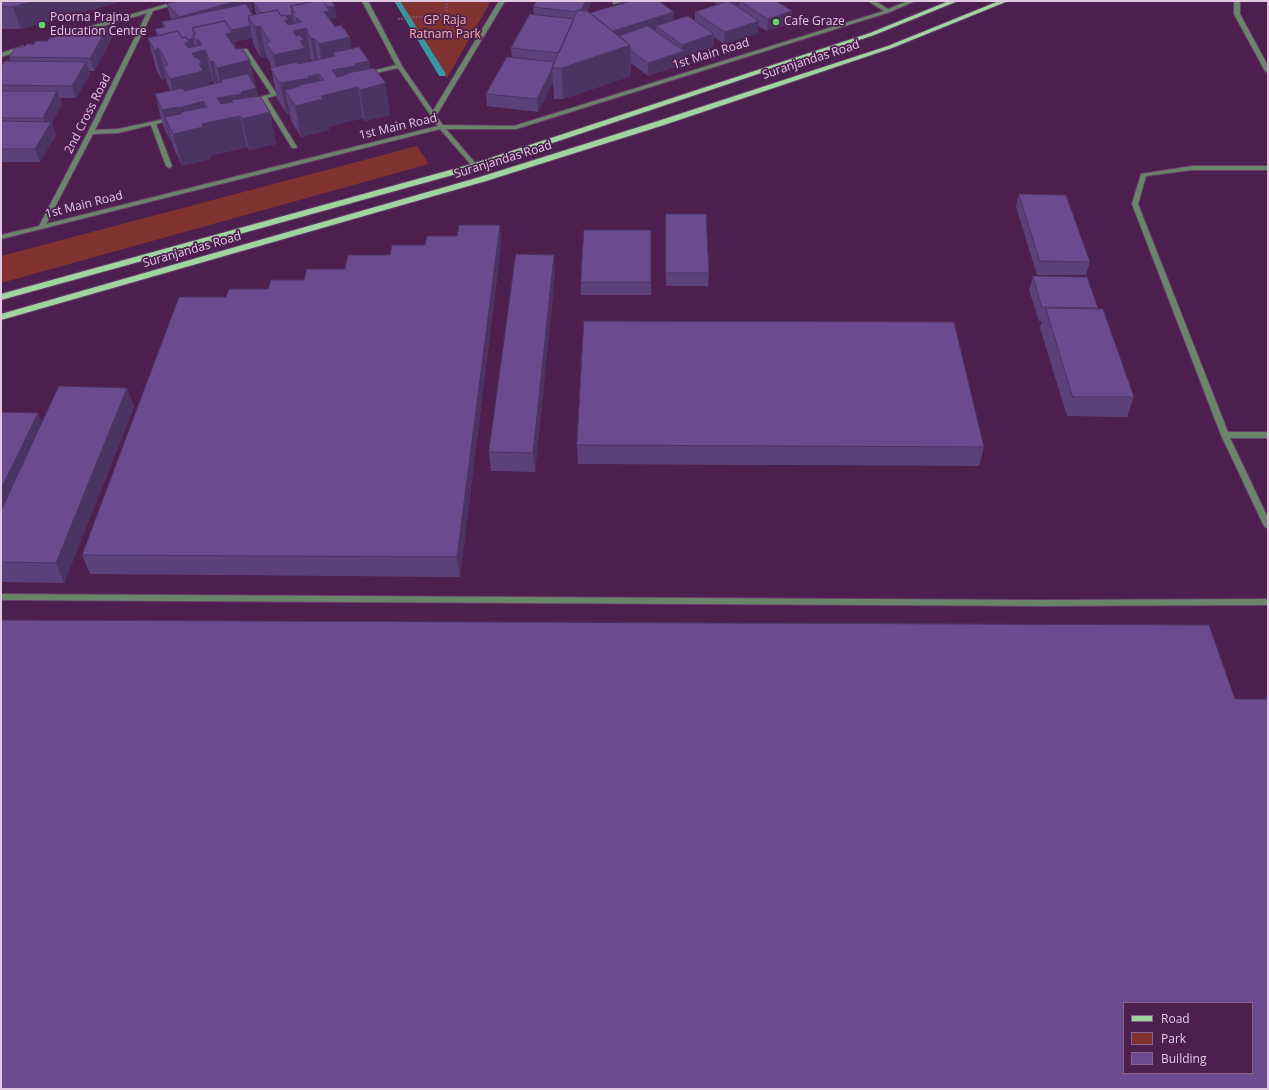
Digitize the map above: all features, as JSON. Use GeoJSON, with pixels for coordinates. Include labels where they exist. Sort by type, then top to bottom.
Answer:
{"type":"FeatureCollection","features":[{"type":"Feature","properties":{"kind":"main road","name":"Suranjandas Road"},"geometry":{"type":"LineString","coordinates":[[1,297],[475,166],[872,34],[955,1]]}},
{"type":"Feature","properties":{"kind":"main road","name":"Suranjandas Road"},"geometry":{"type":"LineString","coordinates":[[1,317],[483,179],[609,140],[890,47],[1005,1]]}},
{"type":"Feature","properties":{"kind":"street"},"geometry":{"type":"LineString","coordinates":[[69,35],[183,1]]}},
{"type":"Feature","properties":{"kind":"street"},"geometry":{"type":"LineString","coordinates":[[365,1],[399,66],[441,127],[475,166]]}},
{"type":"Feature","properties":{"kind":"street"},"geometry":{"type":"LineString","coordinates":[[433,116],[502,1]]}},
{"type":"Feature","properties":{"kind":"street"},"geometry":{"type":"LineString","coordinates":[[615,3],[622,1]]}},
{"type":"Feature","properties":{"kind":"street"},"geometry":{"type":"LineString","coordinates":[[870,1],[888,10]]}},
{"type":"Feature","properties":{"kind":"street","name":"1st Main Road"},"geometry":{"type":"LineString","coordinates":[[1,237],[441,127],[514,128],[888,10],[912,1]]}},
{"type":"Feature","properties":{"kind":"street"},"geometry":{"type":"LineString","coordinates":[[1237,1],[1237,14],[1268,71]]}},
{"type":"Feature","properties":{"kind":"street","name":"2nd Cross Road"},"geometry":{"type":"LineString","coordinates":[[42,226],[92,132],[151,10]]}},
{"type":"Feature","properties":{"kind":"street"},"geometry":{"type":"LineString","coordinates":[[1,55],[31,46]]}},
{"type":"Feature","properties":{"kind":"street"},"geometry":{"type":"LineString","coordinates":[[244,50],[274,94]]}},
{"type":"Feature","properties":{"kind":"street"},"geometry":{"type":"LineString","coordinates":[[357,75],[399,66]]}},
{"type":"Feature","properties":{"kind":"street"},"geometry":{"type":"LineString","coordinates":[[249,100],[289,91]]}},
{"type":"Feature","properties":{"kind":"street"},"geometry":{"type":"LineString","coordinates":[[263,97],[294,147]]}},
{"type":"Feature","properties":{"kind":"street"},"geometry":{"type":"LineString","coordinates":[[92,132],[118,131],[175,118]]}},
{"type":"Feature","properties":{"kind":"street"},"geometry":{"type":"LineString","coordinates":[[153,123],[169,166]]}},
{"type":"Feature","properties":{"kind":"street"},"geometry":{"type":"LineString","coordinates":[[1268,168],[1192,168],[1143,175],[1135,204],[1225,435],[1268,526]]}},
{"type":"Feature","properties":{"kind":"street"},"geometry":{"type":"LineString","coordinates":[[1225,435],[1268,435]]}},
{"type":"Feature","properties":{"kind":"street"},"geometry":{"type":"LineString","coordinates":[[1,597],[1041,603],[1268,602]]}},
{"type":"Feature","properties":{"kind":"path"},"geometry":{"type":"LineString","coordinates":[[376,22],[446,14],[447,1]]}},
{"type":"Feature","properties":{"kind":"green space","name":"GP Raja Ratnam Park"},"geometry":{"type":"Polygon","coordinates":[[[394,1],[491,1],[447,78],[394,1]]]}},
{"type":"Feature","properties":{"kind":"green space"},"geometry":{"type":"Polygon","coordinates":[[[417,146],[429,164],[1,283],[1,256],[417,146]]]}},
{"type":"Feature","properties":{"kind":"building"},"geometry":{"type":"Polygon","coordinates":[[[1,1],[34,1],[13,7],[1,6],[1,1]]]}},
{"type":"Feature","properties":{"kind":"building"},"geometry":{"type":"Polygon","coordinates":[[[180,1],[237,1],[179,17],[167,4],[180,1]]]}},
{"type":"Feature","properties":{"kind":"building"},"geometry":{"type":"Polygon","coordinates":[[[253,1],[316,1],[291,6],[292,15],[281,16],[277,10],[261,13],[253,1]]]}},
{"type":"Feature","properties":{"kind":"building"},"geometry":{"type":"Polygon","coordinates":[[[323,1],[330,11],[324,12],[335,27],[341,25],[350,37],[319,44],[314,38],[311,39],[306,28],[293,31],[296,36],[300,35],[304,40],[300,41],[305,48],[274,55],[266,43],[270,42],[260,26],[255,27],[248,16],[277,10],[281,16],[285,15],[289,20],[285,20],[288,25],[302,22],[292,13],[295,13],[291,6],[323,1]]]}},
{"type":"Feature","properties":{"kind":"building"},"geometry":{"type":"Polygon","coordinates":[[[323,1],[331,1],[335,6],[328,7],[323,1]]]}},
{"type":"Feature","properties":{"kind":"building"},"geometry":{"type":"Polygon","coordinates":[[[537,1],[586,1],[581,10],[578,10],[577,12],[533,7],[537,1]]]}},
{"type":"Feature","properties":{"kind":"building"},"geometry":{"type":"Polygon","coordinates":[[[631,1],[659,1],[674,12],[613,31],[590,13],[631,1]]]}},
{"type":"Feature","properties":{"kind":"building"},"geometry":{"type":"Polygon","coordinates":[[[729,1],[759,21],[725,32],[695,12],[729,1]]]}},
{"type":"Feature","properties":{"kind":"building"},"geometry":{"type":"Polygon","coordinates":[[[740,1],[776,1],[792,11],[768,19],[740,1]]]}},
{"type":"Feature","properties":{"kind":"building"},"geometry":{"type":"Polygon","coordinates":[[[246,4],[253,15],[248,16],[250,26],[231,30],[225,21],[192,28],[194,35],[193,38],[188,40],[186,37],[182,38],[178,31],[158,36],[155,29],[165,27],[162,22],[246,4]]]}},
{"type":"Feature","properties":{"kind":"building"},"geometry":{"type":"Polygon","coordinates":[[[578,10],[587,11],[630,45],[562,68],[552,68],[578,10]]]}},
{"type":"Feature","properties":{"kind":"building"},"geometry":{"type":"Polygon","coordinates":[[[530,14],[574,19],[559,53],[511,48],[530,14]]]}},
{"type":"Feature","properties":{"kind":"building"},"geometry":{"type":"Polygon","coordinates":[[[688,16],[714,34],[682,45],[656,26],[688,16]]]}},
{"type":"Feature","properties":{"kind":"building"},"geometry":{"type":"Polygon","coordinates":[[[225,21],[232,32],[226,34],[236,49],[242,48],[250,60],[217,68],[213,61],[210,62],[205,50],[192,53],[195,58],[198,58],[202,63],[199,64],[203,71],[170,79],[163,66],[168,65],[159,48],[154,50],[148,38],[178,31],[182,38],[186,37],[189,42],[185,43],[188,48],[202,45],[193,35],[196,34],[192,28],[225,21]]]}},
{"type":"Feature","properties":{"kind":"building"},"geometry":{"type":"Polygon","coordinates":[[[648,26],[684,51],[648,63],[630,50],[630,45],[619,36],[648,26]]]}},
{"type":"Feature","properties":{"kind":"building"},"geometry":{"type":"Polygon","coordinates":[[[88,27],[108,27],[90,58],[9,57],[16,47],[24,47],[27,44],[34,44],[36,41],[47,41],[50,38],[64,35],[66,32],[85,30],[88,27]]]}},
{"type":"Feature","properties":{"kind":"building"},"geometry":{"type":"Polygon","coordinates":[[[359,47],[369,61],[355,64],[356,66],[332,70],[337,77],[348,74],[347,73],[374,68],[386,83],[360,90],[358,87],[321,96],[323,99],[295,106],[285,90],[300,86],[299,85],[324,80],[319,74],[308,76],[309,78],[280,83],[270,68],[335,56],[333,53],[359,47]]]}},
{"type":"Feature","properties":{"kind":"building"},"geometry":{"type":"Polygon","coordinates":[[[507,57],[555,62],[537,99],[486,94],[507,57]]]}},
{"type":"Feature","properties":{"kind":"building"},"geometry":{"type":"Polygon","coordinates":[[[5,61],[86,62],[72,86],[1,85],[1,67],[5,61]]]}},
{"type":"Feature","properties":{"kind":"building"},"geometry":{"type":"Polygon","coordinates":[[[248,74],[256,88],[241,92],[242,94],[217,98],[221,104],[233,102],[231,100],[260,96],[270,112],[242,119],[240,116],[202,124],[203,127],[173,134],[165,117],[207,107],[203,101],[179,108],[162,110],[155,94],[182,88],[184,91],[248,74]]]}},
{"type":"Feature","properties":{"kind":"building"},"geometry":{"type":"Polygon","coordinates":[[[1,91],[57,91],[43,118],[1,118],[1,91]]]}},
{"type":"Feature","properties":{"kind":"building"},"geometry":{"type":"Polygon","coordinates":[[[1,121],[51,122],[35,149],[1,149],[1,121]]]}},
{"type":"Feature","properties":{"kind":"building"},"geometry":{"type":"Polygon","coordinates":[[[1019,194],[1066,195],[1090,262],[1040,261],[1019,194]]]}},
{"type":"Feature","properties":{"kind":"building"},"geometry":{"type":"Polygon","coordinates":[[[666,214],[706,214],[709,273],[666,273],[666,214]]]}},
{"type":"Feature","properties":{"kind":"building"},"geometry":{"type":"Polygon","coordinates":[[[459,225],[500,225],[457,557],[82,555],[179,297],[226,297],[229,289],[268,289],[271,280],[304,280],[307,269],[345,269],[348,255],[390,255],[392,245],[425,245],[427,236],[457,236],[459,225]]]}},
{"type":"Feature","properties":{"kind":"building"},"geometry":{"type":"Polygon","coordinates":[[[584,230],[651,230],[651,282],[581,282],[584,230]]]}},
{"type":"Feature","properties":{"kind":"building"},"geometry":{"type":"Polygon","coordinates":[[[516,254],[554,255],[533,453],[489,452],[516,254]]]}},
{"type":"Feature","properties":{"kind":"building"},"geometry":{"type":"Polygon","coordinates":[[[1033,276],[1087,277],[1098,308],[1042,307],[1033,276]]]}},
{"type":"Feature","properties":{"kind":"building"},"geometry":{"type":"Polygon","coordinates":[[[1046,308],[1103,309],[1134,397],[1073,397],[1046,308]]]}},
{"type":"Feature","properties":{"kind":"building"},"geometry":{"type":"Polygon","coordinates":[[[584,321],[954,322],[984,447],[577,445],[584,321]]]}},
{"type":"Feature","properties":{"kind":"building"},"geometry":{"type":"Polygon","coordinates":[[[59,386],[127,388],[56,563],[1,562],[1,511],[59,386]]]}},
{"type":"Feature","properties":{"kind":"building"},"geometry":{"type":"Polygon","coordinates":[[[1,412],[38,413],[1,489],[1,412]]]}},
{"type":"Feature","properties":{"kind":"building"},"geometry":{"type":"Polygon","coordinates":[[[1,620],[1209,625],[1235,699],[1268,699],[1268,1089],[1,1089],[1,620]]]}},
{"type":"Feature","properties":{"kind":"waterway"},"geometry":{"type":"LineString","coordinates":[[397,1],[442,74]]}},
{"type":"Feature","properties":{"kind":"place","name":"Cafe Graze"},"geometry":{"type":"Point","coordinates":[776,22]}},
{"type":"Feature","properties":{"kind":"place","name":"Poorna Prajna Education Centre"},"geometry":{"type":"Point","coordinates":[42,25]}}]}
